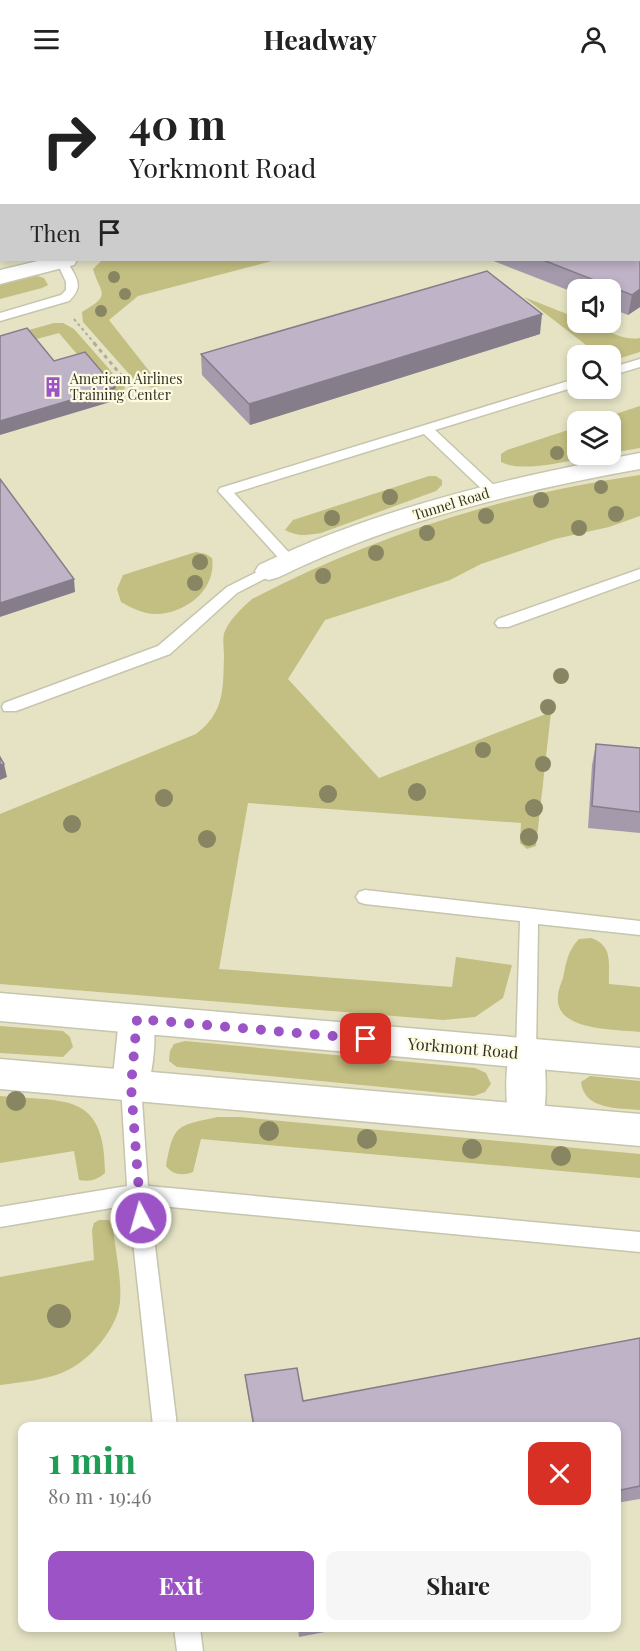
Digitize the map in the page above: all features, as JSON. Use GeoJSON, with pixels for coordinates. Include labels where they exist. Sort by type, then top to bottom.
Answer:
{"type":"FeatureCollection","features":[{"type":"Feature","properties":{"kind":"street"},"geometry":{"type":"LineString","coordinates":[[0,277],[59,261]]}},
{"type":"Feature","properties":{"kind":"street","name":"Tunnel Road"},"geometry":{"type":"LineString","coordinates":[[279,566],[411,516],[493,492],[561,475],[640,461]]}},
{"type":"Feature","properties":{"kind":"street","name":"Yorkmont Road"},"geometry":{"type":"LineString","coordinates":[[0,1007],[640,1063]]}},
{"type":"Feature","properties":{"kind":"street"},"geometry":{"type":"LineString","coordinates":[[131,1086],[137,1019]]}},
{"type":"Feature","properties":{"kind":"street"},"geometry":{"type":"LineString","coordinates":[[526,1053],[526,1119]]}},
{"type":"Feature","properties":{"kind":"street"},"geometry":{"type":"LineString","coordinates":[[0,1074],[640,1130]]}},
{"type":"Feature","properties":{"kind":"lane"},"geometry":{"type":"LineString","coordinates":[[0,317],[65,298],[72,291],[72,282],[63,261]]}},
{"type":"Feature","properties":{"kind":"lane"},"geometry":{"type":"LineString","coordinates":[[621,369],[640,363]]}},
{"type":"Feature","properties":{"kind":"lane"},"geometry":{"type":"LineString","coordinates":[[10,707],[164,650],[232,590],[279,566],[225,491],[567,385]]}},
{"type":"Feature","properties":{"kind":"lane"},"geometry":{"type":"LineString","coordinates":[[426,429],[493,492]]}},
{"type":"Feature","properties":{"kind":"lane"},"geometry":{"type":"LineString","coordinates":[[503,623],[640,574]]}},
{"type":"Feature","properties":{"kind":"lane"},"geometry":{"type":"LineString","coordinates":[[365,897],[640,928]]}},
{"type":"Feature","properties":{"kind":"lane"},"geometry":{"type":"LineString","coordinates":[[526,1053],[528,916]]}},
{"type":"Feature","properties":{"kind":"lane"},"geometry":{"type":"LineString","coordinates":[[131,1086],[138,1194],[165,1422]]}},
{"type":"Feature","properties":{"kind":"lane"},"geometry":{"type":"LineString","coordinates":[[0,1217],[138,1194],[640,1242]]}},
{"type":"Feature","properties":{"kind":"lane"},"geometry":{"type":"LineString","coordinates":[[188,1632],[190,1651]]}},
{"type":"Feature","properties":{"kind":"path"},"geometry":{"type":"LineString","coordinates":[[57,301],[137,394]]}},
{"type":"Feature","properties":{"kind":"shaded area"},"geometry":{"type":"Polygon","coordinates":[[[0,261],[640,261],[640,1651],[0,1651],[0,261]]]}},
{"type":"Feature","properties":{"kind":"shaded area"},"geometry":{"type":"Polygon","coordinates":[[[101,261],[272,261],[138,296],[109,320],[161,386],[154,388],[138,384],[83,322],[82,312],[98,301],[102,293],[93,269],[101,261]]]}},
{"type":"Feature","properties":{"kind":"shaded area"},"geometry":{"type":"Polygon","coordinates":[[[37,276],[44,278],[48,285],[0,299],[0,284],[37,276]]]}},
{"type":"Feature","properties":{"kind":"shaded area"},"geometry":{"type":"Polygon","coordinates":[[[524,297],[567,314],[567,330],[524,297]]]}},
{"type":"Feature","properties":{"kind":"shaded area"},"geometry":{"type":"Polygon","coordinates":[[[54,323],[63,323],[74,329],[125,387],[121,398],[116,400],[59,333],[0,349],[0,338],[54,323]]]}},
{"type":"Feature","properties":{"kind":"shaded area"},"geometry":{"type":"Polygon","coordinates":[[[571,333],[612,333],[640,338],[640,352],[621,358],[621,345],[586,345],[571,333]]]}},
{"type":"Feature","properties":{"kind":"shaded area"},"geometry":{"type":"Polygon","coordinates":[[[640,406],[640,448],[621,451],[621,412],[640,406]]]}},
{"type":"Feature","properties":{"kind":"shaded area"},"geometry":{"type":"Polygon","coordinates":[[[567,430],[567,461],[523,467],[511,465],[501,462],[501,454],[567,430]]]}},
{"type":"Feature","properties":{"kind":"shaded area"},"geometry":{"type":"Polygon","coordinates":[[[640,475],[640,516],[609,527],[555,539],[481,564],[450,580],[325,620],[288,679],[379,778],[551,712],[536,846],[527,849],[520,843],[521,823],[248,803],[219,969],[452,987],[456,957],[512,965],[503,998],[475,1017],[443,1020],[0,984],[0,814],[196,734],[212,717],[220,699],[225,631],[233,618],[252,599],[345,556],[441,520],[539,494],[640,475]]]}},
{"type":"Feature","properties":{"kind":"shaded area"},"geometry":{"type":"Polygon","coordinates":[[[429,476],[436,476],[442,480],[442,485],[436,491],[321,533],[298,535],[285,530],[293,520],[429,476]]]}},
{"type":"Feature","properties":{"kind":"shaded area"},"geometry":{"type":"Polygon","coordinates":[[[196,552],[212,558],[212,569],[210,580],[204,589],[188,604],[167,613],[151,614],[121,602],[117,589],[123,575],[196,552]]]}},
{"type":"Feature","properties":{"kind":"shaded area"},"geometry":{"type":"Polygon","coordinates":[[[591,938],[598,941],[607,951],[609,984],[640,987],[640,1032],[589,1026],[566,1016],[559,1008],[558,992],[570,952],[579,939],[591,938]]]}},
{"type":"Feature","properties":{"kind":"shaded area"},"geometry":{"type":"Polygon","coordinates":[[[0,1026],[63,1031],[70,1037],[73,1047],[63,1057],[0,1053],[0,1026]]]}},
{"type":"Feature","properties":{"kind":"shaded area"},"geometry":{"type":"Polygon","coordinates":[[[185,1041],[475,1068],[486,1073],[491,1084],[485,1092],[474,1096],[177,1067],[169,1061],[170,1051],[174,1044],[185,1041]]]}},
{"type":"Feature","properties":{"kind":"shaded area"},"geometry":{"type":"Polygon","coordinates":[[[590,1076],[640,1081],[640,1110],[612,1108],[595,1103],[583,1091],[581,1082],[590,1076]]]}},
{"type":"Feature","properties":{"kind":"shaded area"},"geometry":{"type":"Polygon","coordinates":[[[0,1096],[62,1101],[77,1106],[89,1114],[98,1127],[103,1146],[105,1173],[93,1180],[79,1180],[74,1151],[0,1163],[0,1096]]]}},
{"type":"Feature","properties":{"kind":"shaded area"},"geometry":{"type":"Polygon","coordinates":[[[218,1117],[239,1117],[640,1154],[640,1178],[201,1139],[193,1172],[178,1174],[166,1166],[172,1142],[179,1129],[185,1125],[218,1117]]]}},
{"type":"Feature","properties":{"kind":"shaded area"},"geometry":{"type":"Polygon","coordinates":[[[99,1220],[109,1220],[113,1227],[120,1284],[118,1312],[109,1332],[86,1358],[68,1370],[26,1382],[0,1385],[0,1277],[94,1260],[92,1230],[94,1223],[99,1220]]]}},
{"type":"Feature","properties":{"kind":"building"},"geometry":{"type":"Polygon","coordinates":[[[546,261],[640,261],[640,289],[632,295],[621,291],[621,279],[591,279],[546,261]]]}},
{"type":"Feature","properties":{"kind":"building"},"geometry":{"type":"Polygon","coordinates":[[[487,271],[542,314],[249,404],[201,354],[487,271]]]}},
{"type":"Feature","properties":{"kind":"building","name":"American Airlines Training Center"},"geometry":{"type":"Polygon","coordinates":[[[27,328],[54,361],[85,352],[115,387],[0,421],[0,336],[27,328]]]}},
{"type":"Feature","properties":{"kind":"building"},"geometry":{"type":"Polygon","coordinates":[[[0,479],[74,579],[0,603],[0,479]]]}},
{"type":"Feature","properties":{"kind":"building"},"geometry":{"type":"Polygon","coordinates":[[[596,744],[640,748],[640,812],[592,806],[596,744]]]}},
{"type":"Feature","properties":{"kind":"building"},"geometry":{"type":"Polygon","coordinates":[[[640,1338],[640,1486],[621,1490],[621,1422],[253,1422],[245,1375],[297,1368],[303,1401],[640,1338]]]}},
{"type":"Feature","properties":{"kind":"place","name":"American Airlines Training Center"},"geometry":{"type":"Point","coordinates":[53,387]}},
{"type":"Feature","properties":{"kind":"route"},"geometry":{"type":"LineString","coordinates":[[141,1218],[131,1086],[137,1019],[366,1039]]}}]}
